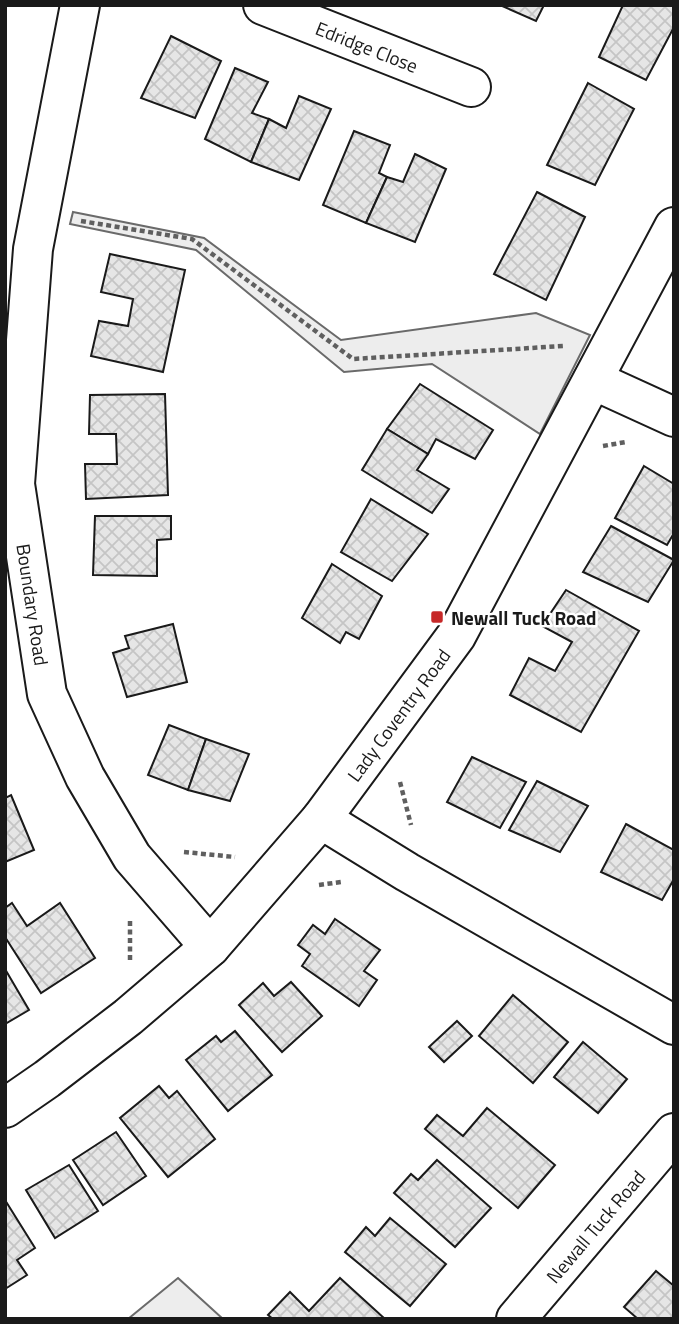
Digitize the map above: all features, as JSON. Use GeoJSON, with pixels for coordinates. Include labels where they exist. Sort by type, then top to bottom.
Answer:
{"type":"FeatureCollection","features":[{"type":"Feature","properties":{"kind":"street","name":"Boundary Road"},"geometry":{"type":"LineString","coordinates":[[80,5],[33,249],[15,484],[47,694],[85,778],[132,857],[210,947]]}},
{"type":"Feature","properties":{"kind":"street","name":"Edridge Close"},"geometry":{"type":"LineString","coordinates":[[262,5],[471,88]]}},
{"type":"Feature","properties":{"kind":"street","name":"Lady Coventry Road"},"geometry":{"type":"LineString","coordinates":[[5,1108],[128,1017],[210,947],[321,819],[456,636],[674,227]]}},
{"type":"Feature","properties":{"kind":"street"},"geometry":{"type":"LineString","coordinates":[[593,380],[674,416]]}},
{"type":"Feature","properties":{"kind":"street"},"geometry":{"type":"LineString","coordinates":[[321,819],[407,872],[674,1025]]}},
{"type":"Feature","properties":{"kind":"street","name":"Newall Tuck Road"},"geometry":{"type":"LineString","coordinates":[[516,1319],[674,1133]]}},
{"type":"Feature","properties":{"kind":"path"},"geometry":{"type":"LineString","coordinates":[[40,214],[192,239],[352,359],[613,343]]}},
{"type":"Feature","properties":{"kind":"path"},"geometry":{"type":"LineString","coordinates":[[554,453],[631,442]]}},
{"type":"Feature","properties":{"kind":"path"},"geometry":{"type":"LineString","coordinates":[[387,730],[418,853],[407,872]]}},
{"type":"Feature","properties":{"kind":"path"},"geometry":{"type":"LineString","coordinates":[[128,1017],[132,857],[155,849],[285,862]]}},
{"type":"Feature","properties":{"kind":"shaded area"},"geometry":{"type":"Polygon","coordinates":[[[73,212],[204,238],[341,340],[536,313],[590,335],[540,434],[432,364],[344,372],[196,250],[70,224],[73,212]]]}},
{"type":"Feature","properties":{"kind":"shaded area"},"geometry":{"type":"Polygon","coordinates":[[[178,1278],[223,1319],[128,1319],[178,1278]]]}},
{"type":"Feature","properties":{"kind":"building"},"geometry":{"type":"Polygon","coordinates":[[[500,5],[544,5],[536,21],[500,5]]]}},
{"type":"Feature","properties":{"kind":"building"},"geometry":{"type":"Polygon","coordinates":[[[623,5],[674,5],[674,27],[646,80],[599,57],[623,5]]]}},
{"type":"Feature","properties":{"kind":"building"},"geometry":{"type":"Polygon","coordinates":[[[171,36],[221,61],[195,118],[141,98],[171,36]]]}},
{"type":"Feature","properties":{"kind":"building"},"geometry":{"type":"Polygon","coordinates":[[[235,68],[268,82],[252,113],[269,119],[251,162],[205,139],[235,68]]]}},
{"type":"Feature","properties":{"kind":"building"},"geometry":{"type":"Polygon","coordinates":[[[588,83],[634,109],[595,185],[547,165],[588,83]]]}},
{"type":"Feature","properties":{"kind":"building"},"geometry":{"type":"Polygon","coordinates":[[[299,96],[331,109],[299,180],[251,162],[269,119],[286,128],[299,96]]]}},
{"type":"Feature","properties":{"kind":"building"},"geometry":{"type":"Polygon","coordinates":[[[354,131],[390,145],[379,173],[387,177],[366,223],[323,205],[354,131]]]}},
{"type":"Feature","properties":{"kind":"building"},"geometry":{"type":"Polygon","coordinates":[[[415,154],[446,169],[415,242],[366,223],[387,177],[403,182],[415,154]]]}},
{"type":"Feature","properties":{"kind":"building"},"geometry":{"type":"Polygon","coordinates":[[[537,192],[585,217],[546,300],[494,274],[537,192]]]}},
{"type":"Feature","properties":{"kind":"building"},"geometry":{"type":"Polygon","coordinates":[[[110,254],[185,270],[163,372],[91,356],[99,321],[128,326],[133,299],[101,292],[110,254]]]}},
{"type":"Feature","properties":{"kind":"building"},"geometry":{"type":"Polygon","coordinates":[[[420,384],[493,430],[475,459],[436,439],[428,454],[387,429],[420,384]]]}},
{"type":"Feature","properties":{"kind":"building"},"geometry":{"type":"Polygon","coordinates":[[[165,394],[168,495],[86,499],[85,464],[117,464],[116,434],[89,434],[90,395],[165,394]]]}},
{"type":"Feature","properties":{"kind":"building"},"geometry":{"type":"Polygon","coordinates":[[[387,429],[428,454],[417,470],[449,489],[432,513],[362,470],[387,429]]]}},
{"type":"Feature","properties":{"kind":"building"},"geometry":{"type":"Polygon","coordinates":[[[644,466],[674,484],[674,533],[667,545],[615,518],[644,466]]]}},
{"type":"Feature","properties":{"kind":"building"},"geometry":{"type":"Polygon","coordinates":[[[371,499],[428,534],[392,581],[341,552],[371,499]]]}},
{"type":"Feature","properties":{"kind":"building"},"geometry":{"type":"Polygon","coordinates":[[[95,516],[171,516],[171,539],[157,540],[157,576],[93,575],[95,516]]]}},
{"type":"Feature","properties":{"kind":"building"},"geometry":{"type":"Polygon","coordinates":[[[611,526],[674,560],[648,602],[583,572],[611,526]]]}},
{"type":"Feature","properties":{"kind":"building"},"geometry":{"type":"Polygon","coordinates":[[[332,564],[382,596],[359,639],[346,632],[340,643],[302,618],[332,564]]]}},
{"type":"Feature","properties":{"kind":"building"},"geometry":{"type":"Polygon","coordinates":[[[566,590],[639,631],[581,732],[510,695],[529,658],[555,671],[572,642],[542,626],[566,590]]]}},
{"type":"Feature","properties":{"kind":"building"},"geometry":{"type":"Polygon","coordinates":[[[173,624],[187,682],[127,697],[113,653],[129,648],[125,636],[173,624]]]}},
{"type":"Feature","properties":{"kind":"building"},"geometry":{"type":"Polygon","coordinates":[[[169,725],[206,739],[188,790],[148,775],[169,725]]]}},
{"type":"Feature","properties":{"kind":"building"},"geometry":{"type":"Polygon","coordinates":[[[206,739],[249,754],[230,801],[188,790],[206,739]]]}},
{"type":"Feature","properties":{"kind":"building"},"geometry":{"type":"Polygon","coordinates":[[[472,757],[526,782],[500,828],[447,802],[472,757]]]}},
{"type":"Feature","properties":{"kind":"building"},"geometry":{"type":"Polygon","coordinates":[[[537,781],[588,806],[560,852],[509,830],[537,781]]]}},
{"type":"Feature","properties":{"kind":"building"},"geometry":{"type":"Polygon","coordinates":[[[11,795],[34,850],[5,862],[5,798],[11,795]]]}},
{"type":"Feature","properties":{"kind":"building"},"geometry":{"type":"Polygon","coordinates":[[[626,824],[674,850],[674,879],[662,900],[601,872],[626,824]]]}},
{"type":"Feature","properties":{"kind":"building"},"geometry":{"type":"Polygon","coordinates":[[[12,903],[27,926],[60,903],[95,958],[41,993],[5,937],[5,908],[12,903]]]}},
{"type":"Feature","properties":{"kind":"building"},"geometry":{"type":"Polygon","coordinates":[[[335,919],[380,950],[364,971],[377,980],[359,1006],[302,966],[310,954],[298,945],[313,925],[325,934],[335,919]]]}},
{"type":"Feature","properties":{"kind":"building"},"geometry":{"type":"Polygon","coordinates":[[[5,969],[29,1010],[5,1024],[5,969]]]}},
{"type":"Feature","properties":{"kind":"building"},"geometry":{"type":"Polygon","coordinates":[[[291,982],[322,1016],[282,1052],[239,1005],[263,983],[274,996],[291,982]]]}},
{"type":"Feature","properties":{"kind":"building"},"geometry":{"type":"Polygon","coordinates":[[[513,995],[568,1042],[533,1083],[479,1036],[513,995]]]}},
{"type":"Feature","properties":{"kind":"building"},"geometry":{"type":"Polygon","coordinates":[[[457,1021],[472,1036],[444,1062],[429,1047],[457,1021]]]}},
{"type":"Feature","properties":{"kind":"building"},"geometry":{"type":"Polygon","coordinates":[[[235,1031],[272,1075],[228,1111],[186,1060],[216,1036],[221,1042],[235,1031]]]}},
{"type":"Feature","properties":{"kind":"building"},"geometry":{"type":"Polygon","coordinates":[[[583,1042],[627,1079],[598,1113],[554,1077],[583,1042]]]}},
{"type":"Feature","properties":{"kind":"building"},"geometry":{"type":"Polygon","coordinates":[[[159,1086],[169,1098],[177,1091],[215,1139],[168,1177],[120,1118],[159,1086]]]}},
{"type":"Feature","properties":{"kind":"building"},"geometry":{"type":"Polygon","coordinates":[[[487,1108],[555,1165],[518,1208],[425,1129],[437,1115],[463,1136],[487,1108]]]}},
{"type":"Feature","properties":{"kind":"building"},"geometry":{"type":"Polygon","coordinates":[[[116,1132],[146,1176],[103,1205],[73,1160],[116,1132]]]}},
{"type":"Feature","properties":{"kind":"building"},"geometry":{"type":"Polygon","coordinates":[[[437,1160],[491,1208],[455,1247],[394,1193],[411,1174],[418,1180],[437,1160]]]}},
{"type":"Feature","properties":{"kind":"building"},"geometry":{"type":"Polygon","coordinates":[[[69,1165],[98,1211],[55,1238],[26,1190],[69,1165]]]}},
{"type":"Feature","properties":{"kind":"building"},"geometry":{"type":"Polygon","coordinates":[[[5,1200],[35,1248],[17,1260],[27,1275],[5,1289],[5,1200]]]}},
{"type":"Feature","properties":{"kind":"building"},"geometry":{"type":"Polygon","coordinates":[[[390,1218],[446,1264],[410,1306],[345,1252],[366,1227],[375,1236],[390,1218]]]}},
{"type":"Feature","properties":{"kind":"building"},"geometry":{"type":"Polygon","coordinates":[[[656,1271],[674,1286],[674,1319],[638,1319],[624,1307],[656,1271]]]}},
{"type":"Feature","properties":{"kind":"building"},"geometry":{"type":"Polygon","coordinates":[[[340,1278],[385,1319],[273,1319],[268,1315],[290,1292],[309,1311],[340,1278]]]}},
{"type":"Feature","properties":{"kind":"place","name":"Newall Tuck Road"},"geometry":{"type":"Point","coordinates":[437,617]}}]}
